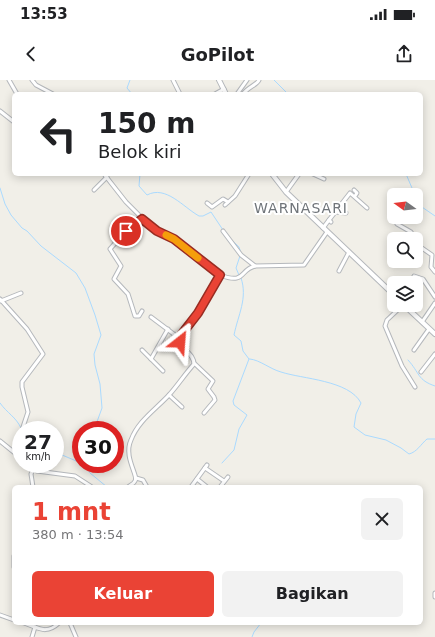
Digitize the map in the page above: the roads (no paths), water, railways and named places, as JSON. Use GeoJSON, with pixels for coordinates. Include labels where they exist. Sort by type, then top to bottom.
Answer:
{"type":"FeatureCollection","features":[{"type":"Feature","properties":{"kind":"street"},"geometry":{"type":"LineString","coordinates":[[9,80],[16,92]]}},
{"type":"Feature","properties":{"kind":"street"},"geometry":{"type":"LineString","coordinates":[[32,80],[36,85],[49,92]]}},
{"type":"Feature","properties":{"kind":"street"},"geometry":{"type":"LineString","coordinates":[[173,80],[179,92]]}},
{"type":"Feature","properties":{"kind":"street"},"geometry":{"type":"LineString","coordinates":[[218,80],[225,92]]}},
{"type":"Feature","properties":{"kind":"street"},"geometry":{"type":"LineString","coordinates":[[239,92],[247,80]]}},
{"type":"Feature","properties":{"kind":"street"},"geometry":{"type":"LineString","coordinates":[[245,92],[259,80]]}},
{"type":"Feature","properties":{"kind":"street"},"geometry":{"type":"LineString","coordinates":[[219,92],[224,89]]}},
{"type":"Feature","properties":{"kind":"street"},"geometry":{"type":"LineString","coordinates":[[0,111],[12,120]]}},
{"type":"Feature","properties":{"kind":"street"},"geometry":{"type":"LineString","coordinates":[[94,190],[106,176],[126,202],[142,219],[157,231],[174,239],[220,275],[236,278],[241,276],[249,268],[255,266],[304,265],[327,232]]}},
{"type":"Feature","properties":{"kind":"street"},"geometry":{"type":"LineString","coordinates":[[207,203],[212,207],[223,199],[226,203],[239,190],[248,176]]}},
{"type":"Feature","properties":{"kind":"street"},"geometry":{"type":"LineString","coordinates":[[274,176],[286,192],[387,288]]}},
{"type":"Feature","properties":{"kind":"street"},"geometry":{"type":"LineString","coordinates":[[286,192],[298,176]]}},
{"type":"Feature","properties":{"kind":"street"},"geometry":{"type":"LineString","coordinates":[[317,176],[324,179]]}},
{"type":"Feature","properties":{"kind":"street"},"geometry":{"type":"LineString","coordinates":[[354,190],[357,193],[355,196]]}},
{"type":"Feature","properties":{"kind":"street"},"geometry":{"type":"LineString","coordinates":[[323,228],[330,221],[350,193],[367,208]]}},
{"type":"Feature","properties":{"kind":"street"},"geometry":{"type":"LineString","coordinates":[[335,212],[346,213]]}},
{"type":"Feature","properties":{"kind":"street"},"geometry":{"type":"LineString","coordinates":[[142,219],[126,231],[110,249],[121,266],[114,280],[128,294],[135,316],[139,316],[142,311]]}},
{"type":"Feature","properties":{"kind":"street"},"geometry":{"type":"LineString","coordinates":[[397,224],[411,232]]}},
{"type":"Feature","properties":{"kind":"street"},"geometry":{"type":"LineString","coordinates":[[222,231],[241,255],[255,266]]}},
{"type":"Feature","properties":{"kind":"street"},"geometry":{"type":"LineString","coordinates":[[423,249],[432,255],[431,267],[435,272]]}},
{"type":"Feature","properties":{"kind":"street"},"geometry":{"type":"LineString","coordinates":[[339,271],[349,252]]}},
{"type":"Feature","properties":{"kind":"street"},"geometry":{"type":"LineString","coordinates":[[179,338],[198,313],[220,275]]}},
{"type":"Feature","properties":{"kind":"street"},"geometry":{"type":"LineString","coordinates":[[423,279],[435,297]]}},
{"type":"Feature","properties":{"kind":"street"},"geometry":{"type":"LineString","coordinates":[[21,293],[1,300],[27,329],[43,354],[22,382],[28,412],[25,421]]}},
{"type":"Feature","properties":{"kind":"street"},"geometry":{"type":"LineString","coordinates":[[422,322],[435,303]]}},
{"type":"Feature","properties":{"kind":"street"},"geometry":{"type":"LineString","coordinates":[[396,312],[387,320],[385,326],[402,366],[415,387]]}},
{"type":"Feature","properties":{"kind":"street"},"geometry":{"type":"LineString","coordinates":[[411,312],[435,334]]}},
{"type":"Feature","properties":{"kind":"street"},"geometry":{"type":"LineString","coordinates":[[151,317],[179,338],[180,343],[193,359],[194,363],[213,381],[208,389],[215,400],[204,413]]}},
{"type":"Feature","properties":{"kind":"street"},"geometry":{"type":"LineString","coordinates":[[151,359],[168,329]]}},
{"type":"Feature","properties":{"kind":"street"},"geometry":{"type":"LineString","coordinates":[[414,350],[429,329]]}},
{"type":"Feature","properties":{"kind":"street"},"geometry":{"type":"LineString","coordinates":[[142,350],[162,371]]}},
{"type":"Feature","properties":{"kind":"street"},"geometry":{"type":"LineString","coordinates":[[421,372],[435,354]]}},
{"type":"Feature","properties":{"kind":"street"},"geometry":{"type":"LineString","coordinates":[[131,485],[135,482],[136,478],[128,458],[130,441],[143,420],[169,395],[194,363]]}},
{"type":"Feature","properties":{"kind":"street"},"geometry":{"type":"LineString","coordinates":[[169,395],[182,407]]}},
{"type":"Feature","properties":{"kind":"street"},"geometry":{"type":"LineString","coordinates":[[0,441],[12,451]]}},
{"type":"Feature","properties":{"kind":"street"},"geometry":{"type":"LineString","coordinates":[[192,485],[206,466],[224,481]]}},
{"type":"Feature","properties":{"kind":"street"},"geometry":{"type":"LineString","coordinates":[[31,473],[32,485]]}},
{"type":"Feature","properties":{"kind":"street"},"geometry":{"type":"LineString","coordinates":[[54,473],[71,475],[88,485]]}},
{"type":"Feature","properties":{"kind":"street"},"geometry":{"type":"LineString","coordinates":[[221,485],[228,476]]}},
{"type":"Feature","properties":{"kind":"street"},"geometry":{"type":"LineString","coordinates":[[136,478],[143,480],[146,485]]}},
{"type":"Feature","properties":{"kind":"street"},"geometry":{"type":"LineString","coordinates":[[197,479],[204,485]]}},
{"type":"Feature","properties":{"kind":"street"},"geometry":{"type":"LineString","coordinates":[[0,615],[12,619]]}},
{"type":"Feature","properties":{"kind":"street"},"geometry":{"type":"LineString","coordinates":[[30,625],[48,630],[53,629],[57,625]]}},
{"type":"Feature","properties":{"kind":"street"},"geometry":{"type":"LineString","coordinates":[[71,625],[76,637]]}},
{"type":"Feature","properties":{"kind":"street"},"geometry":{"type":"LineString","coordinates":[[32,637],[36,627]]}},
{"type":"Feature","properties":{"kind":"waterway"},"geometry":{"type":"LineString","coordinates":[[130,80],[127,88],[130,92]]}},
{"type":"Feature","properties":{"kind":"waterway"},"geometry":{"type":"LineString","coordinates":[[274,80],[286,92]]}},
{"type":"Feature","properties":{"kind":"waterway"},"geometry":{"type":"LineString","coordinates":[[140,176],[139,186],[147,195],[154,193],[168,195],[199,216],[203,216],[211,212],[223,230]]}},
{"type":"Feature","properties":{"kind":"waterway"},"geometry":{"type":"LineString","coordinates":[[407,176],[412,188]]}},
{"type":"Feature","properties":{"kind":"waterway"},"geometry":{"type":"LineString","coordinates":[[0,188],[5,204],[11,215],[22,228],[27,231],[41,246],[76,273],[85,288],[101,335],[94,354],[100,384],[102,408],[97,421]]}},
{"type":"Feature","properties":{"kind":"waterway"},"geometry":{"type":"LineString","coordinates":[[423,208],[435,216]]}},
{"type":"Feature","properties":{"kind":"waterway"},"geometry":{"type":"LineString","coordinates":[[229,237],[239,247],[241,253]]}},
{"type":"Feature","properties":{"kind":"waterway"},"geometry":{"type":"LineString","coordinates":[[239,275],[236,268],[240,256]]}},
{"type":"Feature","properties":{"kind":"waterway"},"geometry":{"type":"LineString","coordinates":[[241,278],[243,285],[243,300],[234,335],[241,341],[243,351],[249,359]]}},
{"type":"Feature","properties":{"kind":"waterway"},"geometry":{"type":"LineString","coordinates":[[222,463],[234,450],[239,429],[247,415],[234,405],[233,401],[249,359]]}},
{"type":"Feature","properties":{"kind":"waterway"},"geometry":{"type":"LineString","coordinates":[[250,359],[258,361],[281,372],[336,385],[346,389],[355,395],[361,403],[356,414],[354,427],[365,435],[386,440],[409,454],[417,450],[427,439],[435,439]]}},
{"type":"Feature","properties":{"kind":"waterway"},"geometry":{"type":"LineString","coordinates":[[408,360],[422,379],[435,386]]}},
{"type":"Feature","properties":{"kind":"waterway"},"geometry":{"type":"LineString","coordinates":[[0,403],[17,421]]}},
{"type":"Feature","properties":{"kind":"waterway"},"geometry":{"type":"LineString","coordinates":[[64,456],[72,459]]}},
{"type":"Feature","properties":{"kind":"waterway"},"geometry":{"type":"LineString","coordinates":[[90,473],[105,485]]}},
{"type":"Feature","properties":{"kind":"waterway"},"geometry":{"type":"LineString","coordinates":[[252,637],[259,625]]}},
{"type":"Feature","properties":{"kind":"district","name":"WARNASARI"},"geometry":{"type":"Point","coordinates":[301,208]}}]}
